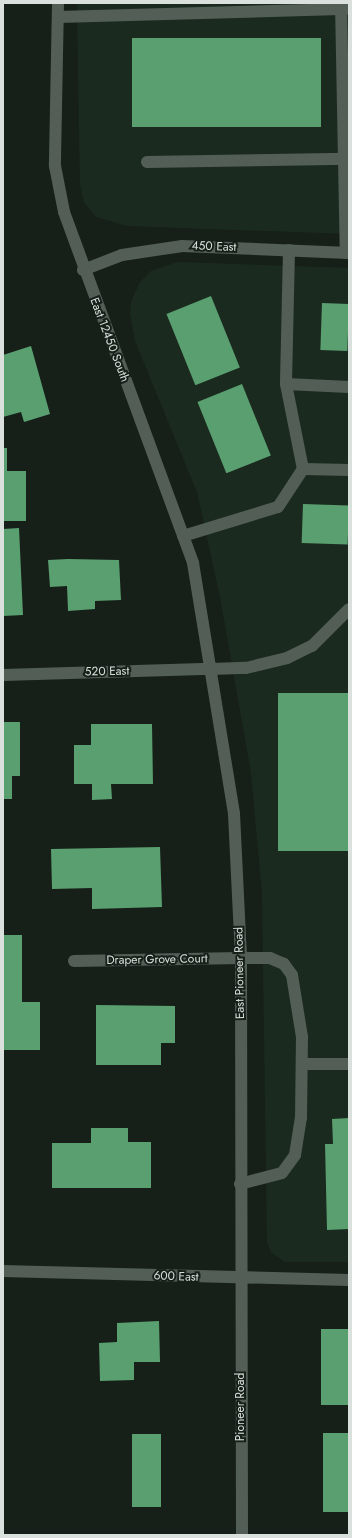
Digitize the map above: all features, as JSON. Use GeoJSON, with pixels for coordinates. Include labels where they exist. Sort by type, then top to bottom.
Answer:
{"type":"FeatureCollection","features":[{"type":"Feature","properties":{"kind":"street","name":"East 12450 South"},"geometry":{"type":"LineString","coordinates":[[58,3],[55,166],[64,212],[83,270],[193,563],[211,669]]}},
{"type":"Feature","properties":{"kind":"street"},"geometry":{"type":"LineString","coordinates":[[58,17],[344,7],[347,253]]}},
{"type":"Feature","properties":{"kind":"street"},"geometry":{"type":"LineString","coordinates":[[147,162],[347,159]]}},
{"type":"Feature","properties":{"kind":"street","name":"450 East"},"geometry":{"type":"LineString","coordinates":[[83,270],[152,248],[289,250],[347,253]]}},
{"type":"Feature","properties":{"kind":"street"},"geometry":{"type":"LineString","coordinates":[[183,536],[278,507],[303,469],[286,384],[289,250]]}},
{"type":"Feature","properties":{"kind":"street"},"geometry":{"type":"LineString","coordinates":[[286,384],[349,387]]}},
{"type":"Feature","properties":{"kind":"street"},"geometry":{"type":"LineString","coordinates":[[303,469],[349,470]]}},
{"type":"Feature","properties":{"kind":"street","name":"520 East"},"geometry":{"type":"LineString","coordinates":[[3,675],[246,668],[287,658],[312,646],[349,609]]}},
{"type":"Feature","properties":{"kind":"street","name":"East Pioneer Road"},"geometry":{"type":"LineString","coordinates":[[211,669],[234,814],[241,958],[241,1279]]}},
{"type":"Feature","properties":{"kind":"street","name":"Draper Grove Court"},"geometry":{"type":"LineString","coordinates":[[74,961],[270,958],[284,964],[292,975],[302,1037],[301,1118],[295,1155],[282,1173],[240,1184]]}},
{"type":"Feature","properties":{"kind":"street"},"geometry":{"type":"LineString","coordinates":[[302,1064],[349,1064]]}},
{"type":"Feature","properties":{"kind":"street","name":"600 East"},"geometry":{"type":"LineString","coordinates":[[3,1272],[241,1279],[349,1280]]}},
{"type":"Feature","properties":{"kind":"street","name":"Pioneer Road"},"geometry":{"type":"LineString","coordinates":[[241,1279],[242,1535]]}},
{"type":"Feature","properties":{"kind":"shaded area"},"geometry":{"type":"Polygon","coordinates":[[[77,3],[349,3],[349,234],[127,226],[96,217],[84,202],[80,184],[77,3]]]}},
{"type":"Feature","properties":{"kind":"shaded area"},"geometry":{"type":"Polygon","coordinates":[[[178,262],[349,268],[349,1262],[285,1262],[272,1253],[267,1243],[262,893],[251,773],[220,597],[197,492],[135,341],[130,314],[131,302],[140,282],[151,271],[178,262]]]}},
{"type":"Feature","properties":{"kind":"building"},"geometry":{"type":"Polygon","coordinates":[[[132,38],[321,38],[321,127],[132,127],[132,38]]]}},
{"type":"Feature","properties":{"kind":"building"},"geometry":{"type":"Polygon","coordinates":[[[211,296],[240,367],[195,385],[166,314],[211,296]]]}},
{"type":"Feature","properties":{"kind":"building"},"geometry":{"type":"Polygon","coordinates":[[[322,303],[349,304],[347,351],[320,350],[322,303]]]}},
{"type":"Feature","properties":{"kind":"building"},"geometry":{"type":"Polygon","coordinates":[[[31,346],[50,414],[24,422],[21,412],[3,417],[3,355],[31,346]]]}},
{"type":"Feature","properties":{"kind":"building"},"geometry":{"type":"Polygon","coordinates":[[[242,384],[271,455],[226,473],[197,402],[242,384]]]}},
{"type":"Feature","properties":{"kind":"building"},"geometry":{"type":"Polygon","coordinates":[[[3,448],[7,448],[7,471],[26,471],[26,521],[3,521],[3,448]]]}},
{"type":"Feature","properties":{"kind":"building"},"geometry":{"type":"Polygon","coordinates":[[[303,504],[349,506],[348,545],[302,543],[303,504]]]}},
{"type":"Feature","properties":{"kind":"building"},"geometry":{"type":"Polygon","coordinates":[[[19,528],[23,615],[3,616],[3,529],[19,528]]]}},
{"type":"Feature","properties":{"kind":"building"},"geometry":{"type":"Polygon","coordinates":[[[48,560],[119,560],[121,600],[95,601],[95,609],[68,611],[67,586],[50,587],[48,560]]]}},
{"type":"Feature","properties":{"kind":"building"},"geometry":{"type":"Polygon","coordinates":[[[278,693],[349,693],[349,851],[278,851],[278,693]]]}},
{"type":"Feature","properties":{"kind":"building"},"geometry":{"type":"Polygon","coordinates":[[[3,722],[20,722],[20,776],[12,776],[12,799],[3,799],[3,722]]]}},
{"type":"Feature","properties":{"kind":"building"},"geometry":{"type":"Polygon","coordinates":[[[91,724],[152,724],[153,784],[111,784],[112,799],[92,800],[92,784],[74,784],[74,745],[91,745],[91,724]]]}},
{"type":"Feature","properties":{"kind":"building"},"geometry":{"type":"Polygon","coordinates":[[[160,847],[162,907],[92,909],[92,888],[52,889],[51,849],[160,847]]]}},
{"type":"Feature","properties":{"kind":"building"},"geometry":{"type":"Polygon","coordinates":[[[3,935],[22,935],[22,1002],[40,1002],[40,1050],[3,1050],[3,935]]]}},
{"type":"Feature","properties":{"kind":"building"},"geometry":{"type":"Polygon","coordinates":[[[96,1005],[175,1006],[175,1043],[161,1043],[161,1065],[96,1065],[96,1005]]]}},
{"type":"Feature","properties":{"kind":"building"},"geometry":{"type":"Polygon","coordinates":[[[349,1118],[349,1229],[327,1230],[325,1144],[333,1144],[332,1119],[349,1118]]]}},
{"type":"Feature","properties":{"kind":"building"},"geometry":{"type":"Polygon","coordinates":[[[91,1128],[128,1128],[128,1142],[151,1142],[151,1188],[52,1188],[52,1143],[91,1143],[91,1128]]]}},
{"type":"Feature","properties":{"kind":"building"},"geometry":{"type":"Polygon","coordinates":[[[159,1321],[160,1362],[134,1362],[134,1380],[100,1381],[99,1343],[117,1342],[117,1323],[159,1321]]]}},
{"type":"Feature","properties":{"kind":"building"},"geometry":{"type":"Polygon","coordinates":[[[321,1329],[349,1329],[349,1405],[321,1405],[321,1329]]]}},
{"type":"Feature","properties":{"kind":"building"},"geometry":{"type":"Polygon","coordinates":[[[323,1433],[349,1433],[349,1512],[323,1512],[323,1433]]]}},
{"type":"Feature","properties":{"kind":"building"},"geometry":{"type":"Polygon","coordinates":[[[132,1434],[161,1434],[161,1507],[132,1507],[132,1434]]]}}]}
